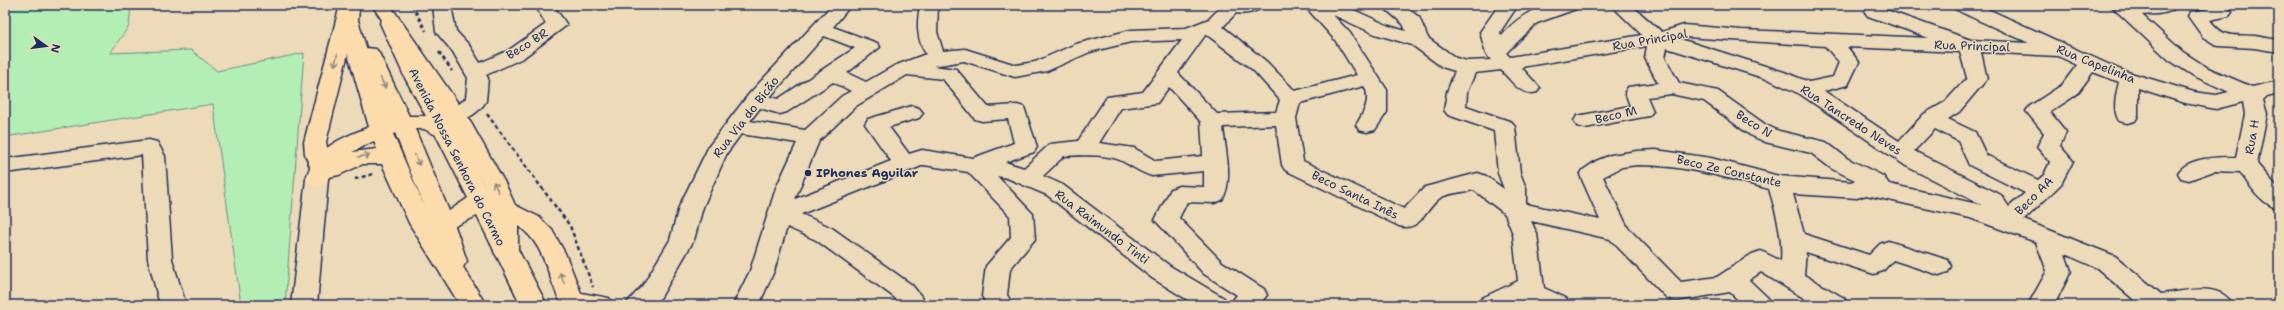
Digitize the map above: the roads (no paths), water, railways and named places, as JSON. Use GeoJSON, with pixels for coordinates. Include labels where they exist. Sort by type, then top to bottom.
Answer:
{"type":"FeatureCollection","features":[{"type":"Feature","properties":{"kind":"main road"},"geometry":{"type":"LineString","coordinates":[[382,6],[450,124],[494,183],[506,210],[506,252]]}},
{"type":"Feature","properties":{"kind":"main road"},"geometry":{"type":"LineString","coordinates":[[349,7],[402,124],[432,223],[468,296]]}},
{"type":"Feature","properties":{"kind":"main road"},"geometry":{"type":"LineString","coordinates":[[349,7],[348,20],[381,130],[385,164],[432,223]]}},
{"type":"Feature","properties":{"kind":"main road"},"geometry":{"type":"LineString","coordinates":[[319,173],[315,142],[349,7]]}},
{"type":"Feature","properties":{"kind":"main road"},"geometry":{"type":"LineString","coordinates":[[319,173],[343,148],[381,130],[417,121],[431,124],[450,124]]}},
{"type":"Feature","properties":{"kind":"main road","name":"Avenida Nossa Senhora do Carmo"},"geometry":{"type":"LineString","coordinates":[[450,124],[479,201],[534,305]]}},
{"type":"Feature","properties":{"kind":"main road"},"geometry":{"type":"LineString","coordinates":[[319,173],[359,157],[385,164]]}},
{"type":"Feature","properties":{"kind":"main road"},"geometry":{"type":"LineString","coordinates":[[432,223],[456,219],[479,201]]}},
{"type":"Feature","properties":{"kind":"main road"},"geometry":{"type":"LineString","coordinates":[[506,210],[526,220],[538,229],[584,304]]}},
{"type":"Feature","properties":{"kind":"street"},"geometry":{"type":"LineString","coordinates":[[442,5],[446,32],[462,49],[478,78],[476,100],[450,124]]}},
{"type":"Feature","properties":{"kind":"street","name":"Beco BR"},"geometry":{"type":"LineString","coordinates":[[475,72],[516,54],[557,25],[544,5]]}},
{"type":"Feature","properties":{"kind":"street","name":"Rua Via do Bicão"},"geometry":{"type":"LineString","coordinates":[[638,305],[656,285],[682,240],[691,207],[702,179],[717,151],[756,99],[842,5]]}},
{"type":"Feature","properties":{"kind":"street"},"geometry":{"type":"LineString","coordinates":[[929,5],[926,25],[931,49],[938,57]]}},
{"type":"Feature","properties":{"kind":"street"},"geometry":{"type":"LineString","coordinates":[[1313,5],[1343,37],[1377,90],[1376,112],[1367,125]]}},
{"type":"Feature","properties":{"kind":"street","name":"Rua Principal"},"geometry":{"type":"LineString","coordinates":[[1326,5],[1382,30],[1420,41],[1449,63],[1467,67],[1500,57],[1658,39],[1684,31],[1741,36],[2061,50]]}},
{"type":"Feature","properties":{"kind":"street"},"geometry":{"type":"LineString","coordinates":[[1390,5],[1412,21],[1420,41]]}},
{"type":"Feature","properties":{"kind":"street"},"geometry":{"type":"LineString","coordinates":[[1509,5],[1490,32],[1500,57],[1530,88]]}},
{"type":"Feature","properties":{"kind":"street"},"geometry":{"type":"LineString","coordinates":[[1500,57],[1501,48],[1514,31],[1530,19],[1569,5]]}},
{"type":"Feature","properties":{"kind":"street"},"geometry":{"type":"LineString","coordinates":[[1620,5],[1658,39],[1655,58],[1670,88]]}},
{"type":"Feature","properties":{"kind":"street"},"geometry":{"type":"LineString","coordinates":[[1880,5],[1876,12],[1969,46],[1977,79],[1952,107],[1932,119],[1901,152]]}},
{"type":"Feature","properties":{"kind":"street","name":"Rua Capelinha"},"geometry":{"type":"LineString","coordinates":[[1959,5],[2130,79],[2192,98],[2216,102],[2263,90]]}},
{"type":"Feature","properties":{"kind":"street"},"geometry":{"type":"LineString","coordinates":[[2122,8],[2160,8],[2169,5]]}},
{"type":"Feature","properties":{"kind":"street"},"geometry":{"type":"LineString","coordinates":[[2214,5],[2222,12],[2198,16],[2210,33],[2225,42],[2254,42],[2279,46]]}},
{"type":"Feature","properties":{"kind":"street"},"geometry":{"type":"LineString","coordinates":[[746,305],[762,271],[787,188],[810,138],[849,101],[866,90],[901,70],[938,57],[965,55],[1015,71],[1040,67],[1083,48],[1131,36],[1190,34],[1216,23],[1238,7]]}},
{"type":"Feature","properties":{"kind":"street"},"geometry":{"type":"LineString","coordinates":[[2122,8],[2176,56],[2201,72],[2263,90]]}},
{"type":"Feature","properties":{"kind":"street"},"geometry":{"type":"LineString","coordinates":[[1086,148],[1114,102],[1150,98],[1204,28]]}},
{"type":"Feature","properties":{"kind":"street"},"geometry":{"type":"LineString","coordinates":[[1204,28],[1260,66],[1288,109]]}},
{"type":"Feature","properties":{"kind":"street"},"geometry":{"type":"LineString","coordinates":[[756,99],[780,107],[832,74],[870,47],[837,34],[819,29]]}},
{"type":"Feature","properties":{"kind":"street","name":"Rua Tancredo Neves"},"geometry":{"type":"LineString","coordinates":[[1658,39],[1777,76],[1807,89],[1914,161],[1993,201],[2007,222]]}},
{"type":"Feature","properties":{"kind":"street"},"geometry":{"type":"LineString","coordinates":[[1807,89],[1841,81],[1849,62],[1831,40]]}},
{"type":"Feature","properties":{"kind":"street","name":"Beco AA"},"geometry":{"type":"LineString","coordinates":[[2007,222],[2053,179],[2062,160],[2048,147],[2055,132],[2037,110],[2069,90],[2089,62]]}},
{"type":"Feature","properties":{"kind":"street"},"geometry":{"type":"LineString","coordinates":[[1467,67],[1457,92],[1455,110],[1504,127],[1510,173],[1515,188],[1515,210],[1526,234],[1530,295]]}},
{"type":"Feature","properties":{"kind":"street"},"geometry":{"type":"LineString","coordinates":[[901,70],[949,73],[982,114],[1017,112],[1026,147],[975,165],[994,187],[1021,214],[1023,239],[998,266],[994,296],[1000,305]]}},
{"type":"Feature","properties":{"kind":"street"},"geometry":{"type":"LineString","coordinates":[[832,74],[866,90]]}},
{"type":"Feature","properties":{"kind":"street"},"geometry":{"type":"LineString","coordinates":[[1168,74],[1212,121],[1215,162],[1214,195],[1179,194],[1167,220],[1213,268],[1256,295],[1242,305]]}},
{"type":"Feature","properties":{"kind":"street"},"geometry":{"type":"LineString","coordinates":[[1212,121],[1288,109],[1369,78]]}},
{"type":"Feature","properties":{"kind":"street"},"geometry":{"type":"LineString","coordinates":[[2127,116],[2126,95],[2130,79]]}},
{"type":"Feature","properties":{"kind":"street","name":"Beco M"},"geometry":{"type":"LineString","coordinates":[[1585,121],[1642,111],[1635,92],[1670,88]]}},
{"type":"Feature","properties":{"kind":"street","name":"Beco N"},"geometry":{"type":"LineString","coordinates":[[1670,88],[1711,96],[1758,130],[1773,137],[1818,147],[1840,164],[1875,180],[1881,190]]}},
{"type":"Feature","properties":{"kind":"street","name":"Rua H"},"geometry":{"type":"LineString","coordinates":[[2263,90],[2252,98],[2256,114],[2246,165],[2264,188],[2279,201]]}},
{"type":"Feature","properties":{"kind":"street","name":"Beco Santa Inês"},"geometry":{"type":"LineString","coordinates":[[1288,109],[1293,165],[1407,220],[1433,192],[1478,182],[1515,210],[1566,220],[1618,233]]}},
{"type":"Feature","properties":{"kind":"street"},"geometry":{"type":"LineString","coordinates":[[905,165],[876,124],[912,113]]}},
{"type":"Feature","properties":{"kind":"street"},"geometry":{"type":"LineString","coordinates":[[1932,119],[1967,137],[1977,160],[2041,191]]}},
{"type":"Feature","properties":{"kind":"street"},"geometry":{"type":"LineString","coordinates":[[736,126],[810,138]]}},
{"type":"Feature","properties":{"kind":"street"},"geometry":{"type":"LineString","coordinates":[[5,166],[148,146],[154,156],[160,259],[174,305]]}},
{"type":"Feature","properties":{"kind":"street"},"geometry":{"type":"LineString","coordinates":[[1027,178],[1058,149],[1086,148],[1126,153],[1152,169],[1215,162]]}},
{"type":"Feature","properties":{"kind":"street","name":"Rua Raimundo Tinti"},"geometry":{"type":"LineString","coordinates":[[780,214],[905,165],[922,156],[1012,171],[1055,190],[1161,272],[1216,305]]}},
{"type":"Feature","properties":{"kind":"street","name":"Beco Ze Constante"},"geometry":{"type":"LineString","coordinates":[[1618,233],[1591,175],[1597,168],[1617,161],[1671,158],[1726,168],[1779,184],[1857,190],[1861,186],[1881,190]]}},
{"type":"Feature","properties":{"kind":"street"},"geometry":{"type":"LineString","coordinates":[[2189,173],[2212,164],[2246,165]]}},
{"type":"Feature","properties":{"kind":"street"},"geometry":{"type":"LineString","coordinates":[[304,305],[319,173]]}},
{"type":"Feature","properties":{"kind":"street"},"geometry":{"type":"LineString","coordinates":[[1779,184],[1794,248],[1792,279]]}},
{"type":"Feature","properties":{"kind":"street"},"geometry":{"type":"LineString","coordinates":[[1881,190],[1975,211],[2046,237],[2106,262],[2157,304],[2211,298],[2220,305]]}},
{"type":"Feature","properties":{"kind":"street"},"geometry":{"type":"LineString","coordinates":[[780,214],[824,234],[902,291],[911,304]]}},
{"type":"Feature","properties":{"kind":"street"},"geometry":{"type":"LineString","coordinates":[[1618,233],[1680,299],[1723,285],[1761,260],[1835,305]]}},
{"type":"Feature","properties":{"kind":"street"},"geometry":{"type":"LineString","coordinates":[[2041,305],[2059,271],[2046,237]]}},
{"type":"Feature","properties":{"kind":"street"},"geometry":{"type":"LineString","coordinates":[[1792,239],[1874,265],[1888,250],[1939,266]]}},
{"type":"Feature","properties":{"kind":"street"},"geometry":{"type":"LineString","coordinates":[[1732,279],[1759,305]]}},
{"type":"Feature","properties":{"kind":"street"},"geometry":{"type":"LineString","coordinates":[[1491,305],[1530,295],[1557,305]]}},
{"type":"Feature","properties":{"kind":"place","name":"IPhones Aguilar"},"geometry":{"type":"Point","coordinates":[808,173]}}]}
